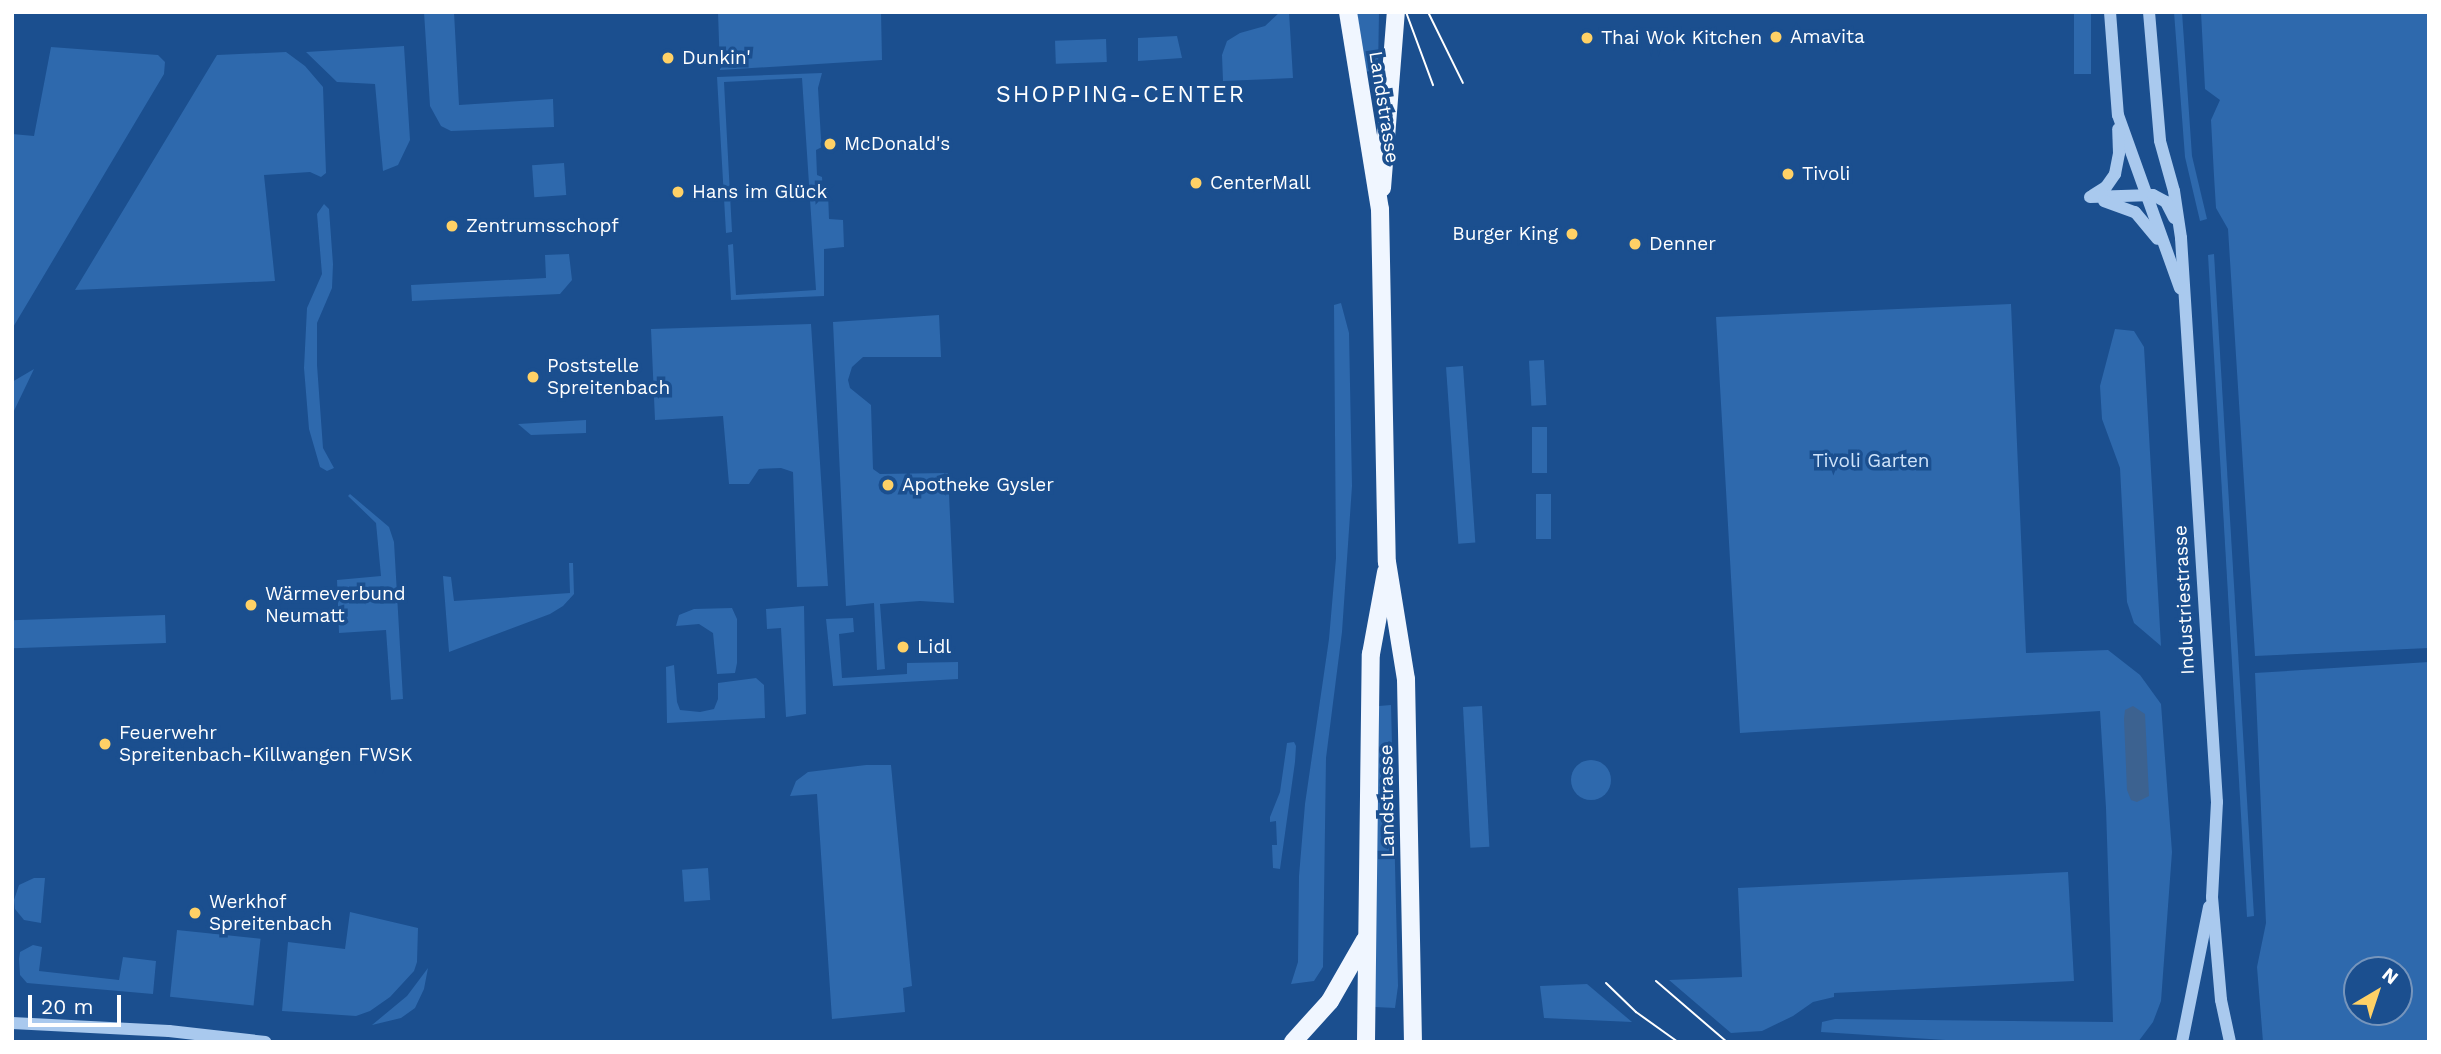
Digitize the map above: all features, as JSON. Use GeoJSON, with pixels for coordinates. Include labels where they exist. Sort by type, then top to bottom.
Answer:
{"type":"FeatureCollection","features":[{"type":"Feature","properties":{"kind":"main road","name":"Landstrasse"},"geometry":{"type":"LineString","coordinates":[[1348,12],[1380,209]]}},
{"type":"Feature","properties":{"kind":"main road","name":"Landstrasse"},"geometry":{"type":"LineString","coordinates":[[1396,12],[1394,74],[1380,209],[1387,562],[1406,679],[1413,1042]]}},
{"type":"Feature","properties":{"kind":"main road","name":"Landstrasse"},"geometry":{"type":"LineString","coordinates":[[1366,1042],[1365,940],[1371,654],[1387,562]]}},
{"type":"Feature","properties":{"kind":"main road"},"geometry":{"type":"LineString","coordinates":[[1293,1042],[1330,1000],[1365,940]]}},
{"type":"Feature","properties":{"kind":"street","name":"Industriestrasse"},"geometry":{"type":"LineString","coordinates":[[2110,12],[2118,115],[2185,302]]}},
{"type":"Feature","properties":{"kind":"street","name":"Industriestrasse"},"geometry":{"type":"LineString","coordinates":[[2149,12],[2157,120],[2166,170],[2174,191],[2181,238],[2217,802],[2212,897],[2221,1000],[2230,1042]]}},
{"type":"Feature","properties":{"kind":"street"},"geometry":{"type":"LineString","coordinates":[[2090,197],[2106,187],[2115,174],[2119,153],[2118,115]]}},
{"type":"Feature","properties":{"kind":"street"},"geometry":{"type":"LineString","coordinates":[[2147,195],[2158,187],[2166,170]]}},
{"type":"Feature","properties":{"kind":"street"},"geometry":{"type":"LineString","coordinates":[[2090,197],[2147,195],[2166,202],[2181,238]]}},
{"type":"Feature","properties":{"kind":"street"},"geometry":{"type":"LineString","coordinates":[[2090,197],[2135,212],[2168,254]]}},
{"type":"Feature","properties":{"kind":"street","name":"Industriestrasse"},"geometry":{"type":"LineString","coordinates":[[2182,1042],[2212,897]]}},
{"type":"Feature","properties":{"kind":"street"},"geometry":{"type":"LineString","coordinates":[[12,1023],[169,1031],[265,1042]]}},
{"type":"Feature","properties":{"kind":"green space"},"geometry":{"type":"Polygon","coordinates":[[[424,12],[454,12],[459,105],[553,99],[554,127],[451,131],[441,126],[430,106],[424,12]]]}},
{"type":"Feature","properties":{"kind":"green space"},"geometry":{"type":"Polygon","coordinates":[[[718,12],[881,12],[882,60],[720,70],[718,12]]]}},
{"type":"Feature","properties":{"kind":"green space"},"geometry":{"type":"Polygon","coordinates":[[[1280,12],[1289,12],[1293,78],[1223,81],[1222,55],[1227,41],[1240,33],[1265,26],[1280,12]]]}},
{"type":"Feature","properties":{"kind":"green space"},"geometry":{"type":"Polygon","coordinates":[[[1357,12],[1379,12],[1378,70],[1363,72],[1357,12]]]}},
{"type":"Feature","properties":{"kind":"green space"},"geometry":{"type":"Polygon","coordinates":[[[2074,12],[2091,12],[2091,74],[2074,74],[2074,12]]]}},
{"type":"Feature","properties":{"kind":"green space"},"geometry":{"type":"Polygon","coordinates":[[[2174,12],[2182,12],[2192,156],[2207,219],[2200,221],[2185,157],[2174,12]]]}},
{"type":"Feature","properties":{"kind":"green space"},"geometry":{"type":"Polygon","coordinates":[[[2201,12],[2429,12],[2429,648],[2255,656],[2228,229],[2216,208],[2211,120],[2220,100],[2205,89],[2201,12]]]}},
{"type":"Feature","properties":{"kind":"green space"},"geometry":{"type":"Polygon","coordinates":[[[1177,36],[1182,58],[1138,61],[1138,38],[1177,36]]]}},
{"type":"Feature","properties":{"kind":"green space"},"geometry":{"type":"Polygon","coordinates":[[[1106,39],[1107,62],[1056,64],[1055,41],[1106,39]]]}},
{"type":"Feature","properties":{"kind":"green space"},"geometry":{"type":"Polygon","coordinates":[[[404,46],[410,140],[398,165],[383,171],[375,84],[337,82],[306,52],[404,46]]]}},
{"type":"Feature","properties":{"kind":"green space"},"geometry":{"type":"Polygon","coordinates":[[[51,47],[158,55],[165,62],[164,74],[12,329],[12,134],[34,136],[51,47]]]}},
{"type":"Feature","properties":{"kind":"green space"},"geometry":{"type":"Polygon","coordinates":[[[286,52],[305,66],[323,87],[326,173],[321,177],[310,172],[264,175],[275,281],[75,290],[217,55],[286,52]]]}},
{"type":"Feature","properties":{"kind":"green space"},"geometry":{"type":"Polygon","coordinates":[[[822,73],[818,88],[821,139],[824,146],[816,150],[817,175],[822,177],[823,191],[828,192],[829,219],[843,220],[844,247],[824,249],[824,296],[731,300],[728,245],[733,244],[736,295],[816,290],[802,78],[724,82],[732,232],[726,233],[717,77],[822,73]]]}},
{"type":"Feature","properties":{"kind":"green space"},"geometry":{"type":"Polygon","coordinates":[[[564,163],[566,195],[534,197],[532,165],[564,163]]]}},
{"type":"Feature","properties":{"kind":"green space"},"geometry":{"type":"Polygon","coordinates":[[[324,204],[329,209],[332,288],[317,323],[317,365],[323,448],[334,468],[327,471],[320,467],[309,429],[304,368],[307,308],[322,274],[317,214],[324,204]]]}},
{"type":"Feature","properties":{"kind":"green space"},"geometry":{"type":"Polygon","coordinates":[[[569,254],[572,280],[560,294],[412,301],[411,285],[546,278],[545,255],[569,254]]]}},
{"type":"Feature","properties":{"kind":"green space"},"geometry":{"type":"Polygon","coordinates":[[[2214,254],[2254,916],[2247,917],[2208,255],[2214,254]]]}},
{"type":"Feature","properties":{"kind":"green space"},"geometry":{"type":"Polygon","coordinates":[[[1341,303],[1349,333],[1352,486],[1342,632],[1326,758],[1323,967],[1314,981],[1291,984],[1298,962],[1299,876],[1305,804],[1329,639],[1336,558],[1334,305],[1341,303]]]}},
{"type":"Feature","properties":{"kind":"green space","name":"Tivoli Garten"},"geometry":{"type":"Polygon","coordinates":[[[2011,304],[2026,653],[2108,650],[2140,675],[2161,704],[2172,852],[2161,1001],[2153,1022],[2138,1042],[1976,1042],[1821,1032],[1822,1022],[1835,1019],[2113,1022],[2100,711],[1740,733],[1716,317],[2011,304]]]}},
{"type":"Feature","properties":{"kind":"green space"},"geometry":{"type":"Polygon","coordinates":[[[939,315],[941,357],[863,357],[852,367],[848,380],[850,388],[871,405],[873,469],[880,474],[948,473],[954,603],[920,601],[880,604],[885,669],[877,670],[874,603],[846,606],[833,322],[939,315]]]}},
{"type":"Feature","properties":{"kind":"green space"},"geometry":{"type":"Polygon","coordinates":[[[811,324],[828,586],[797,587],[793,472],[781,468],[759,469],[749,484],[729,484],[723,416],[655,420],[651,329],[811,324]]]}},
{"type":"Feature","properties":{"kind":"green space"},"geometry":{"type":"Polygon","coordinates":[[[2115,329],[2134,331],[2144,347],[2161,646],[2134,623],[2127,602],[2120,468],[2102,419],[2100,386],[2115,329]]]}},
{"type":"Feature","properties":{"kind":"green space"},"geometry":{"type":"Polygon","coordinates":[[[1544,360],[1546,405],[1531,406],[1529,361],[1544,360]]]}},
{"type":"Feature","properties":{"kind":"green space"},"geometry":{"type":"Polygon","coordinates":[[[1463,366],[1475,543],[1458,544],[1446,367],[1463,366]]]}},
{"type":"Feature","properties":{"kind":"green space"},"geometry":{"type":"Polygon","coordinates":[[[34,369],[12,415],[12,382],[34,369]]]}},
{"type":"Feature","properties":{"kind":"green space"},"geometry":{"type":"Polygon","coordinates":[[[586,420],[586,433],[531,435],[518,424],[586,420]]]}},
{"type":"Feature","properties":{"kind":"green space"},"geometry":{"type":"Polygon","coordinates":[[[1532,427],[1547,427],[1547,473],[1532,473],[1532,427]]]}},
{"type":"Feature","properties":{"kind":"green space"},"geometry":{"type":"Polygon","coordinates":[[[350,494],[389,527],[394,542],[403,699],[391,700],[386,630],[339,633],[337,580],[381,576],[376,523],[348,496],[350,494]]]}},
{"type":"Feature","properties":{"kind":"green space"},"geometry":{"type":"Polygon","coordinates":[[[1536,494],[1551,494],[1551,539],[1536,539],[1536,494]]]}},
{"type":"Feature","properties":{"kind":"green space"},"geometry":{"type":"Polygon","coordinates":[[[569,563],[573,563],[574,594],[563,606],[550,614],[449,652],[443,576],[451,577],[454,601],[570,593],[569,563]]]}},
{"type":"Feature","properties":{"kind":"green space"},"geometry":{"type":"Polygon","coordinates":[[[804,606],[806,714],[786,717],[781,628],[767,629],[766,609],[804,606]]]}},
{"type":"Feature","properties":{"kind":"green space"},"geometry":{"type":"Polygon","coordinates":[[[732,608],[737,619],[735,673],[717,674],[713,633],[699,624],[676,626],[679,615],[694,609],[732,608]]]}},
{"type":"Feature","properties":{"kind":"green space"},"geometry":{"type":"Polygon","coordinates":[[[165,615],[166,643],[13,648],[12,620],[165,615]]]}},
{"type":"Feature","properties":{"kind":"green space"},"geometry":{"type":"Polygon","coordinates":[[[853,618],[854,632],[839,634],[842,678],[907,674],[907,663],[958,662],[958,679],[833,686],[826,619],[853,618]]]}},
{"type":"Feature","properties":{"kind":"green space"},"geometry":{"type":"Polygon","coordinates":[[[2429,662],[2429,1042],[2263,1042],[2257,967],[2266,923],[2255,673],[2429,662]]]}},
{"type":"Feature","properties":{"kind":"green space"},"geometry":{"type":"Polygon","coordinates":[[[674,665],[680,710],[700,712],[714,709],[718,699],[718,683],[756,678],[764,685],[765,718],[667,723],[666,667],[674,665]]]}},
{"type":"Feature","properties":{"kind":"green space"},"geometry":{"type":"Polygon","coordinates":[[[1391,705],[1398,986],[1395,1008],[1375,1007],[1374,977],[1379,706],[1391,705]]]}},
{"type":"Feature","properties":{"kind":"green space"},"geometry":{"type":"Polygon","coordinates":[[[1482,706],[1489,847],[1470,848],[1463,707],[1482,706]]]}},
{"type":"Feature","properties":{"kind":"green space"},"geometry":{"type":"Polygon","coordinates":[[[1294,742],[1295,762],[1280,869],[1273,868],[1272,845],[1277,845],[1276,821],[1270,822],[1270,817],[1280,792],[1287,743],[1294,742]]]}},
{"type":"Feature","properties":{"kind":"green space"},"geometry":{"type":"Polygon","coordinates":[[[1591,760],[1605,766],[1611,780],[1605,794],[1591,800],[1577,794],[1571,780],[1577,766],[1591,760]]]}},
{"type":"Feature","properties":{"kind":"green space"},"geometry":{"type":"Polygon","coordinates":[[[866,765],[891,765],[912,986],[903,988],[905,1012],[832,1019],[817,794],[790,796],[796,781],[808,772],[866,765]]]}},
{"type":"Feature","properties":{"kind":"green space"},"geometry":{"type":"Polygon","coordinates":[[[708,868],[710,900],[684,902],[682,870],[708,868]]]}},
{"type":"Feature","properties":{"kind":"green space"},"geometry":{"type":"Polygon","coordinates":[[[2068,872],[2074,981],[1834,993],[1834,997],[1813,1002],[1793,1016],[1762,1031],[1731,1033],[1669,980],[1742,977],[1738,888],[2068,872]]]}},
{"type":"Feature","properties":{"kind":"green space"},"geometry":{"type":"Polygon","coordinates":[[[34,878],[45,878],[41,923],[24,920],[15,909],[14,900],[19,885],[34,878]]]}},
{"type":"Feature","properties":{"kind":"green space"},"geometry":{"type":"Polygon","coordinates":[[[350,912],[418,928],[417,962],[414,971],[390,997],[370,1011],[356,1016],[282,1011],[288,942],[345,949],[350,912]]]}},
{"type":"Feature","properties":{"kind":"green space"},"geometry":{"type":"Polygon","coordinates":[[[177,930],[261,939],[254,1005],[170,997],[177,930]]]}},
{"type":"Feature","properties":{"kind":"green space"},"geometry":{"type":"Polygon","coordinates":[[[33,945],[42,947],[39,971],[119,980],[123,957],[156,961],[153,994],[27,983],[20,975],[20,952],[33,945]]]}},
{"type":"Feature","properties":{"kind":"green space"},"geometry":{"type":"Polygon","coordinates":[[[428,968],[424,989],[415,1008],[401,1018],[372,1025],[407,996],[428,968]]]}},
{"type":"Feature","properties":{"kind":"green space"},"geometry":{"type":"Polygon","coordinates":[[[1587,984],[1632,1022],[1544,1018],[1540,986],[1587,984]]]}},
{"type":"Feature","properties":{"kind":"shaded area"},"geometry":{"type":"Polygon","coordinates":[[[2133,706],[2145,714],[2149,796],[2137,802],[2131,800],[2127,790],[2124,719],[2125,710],[2133,706]]]}},
{"type":"Feature","properties":{"kind":"tram line"},"geometry":{"type":"LineString","coordinates":[[1406,12],[1433,85]]}},
{"type":"Feature","properties":{"kind":"tram line"},"geometry":{"type":"LineString","coordinates":[[1428,12],[1463,83]]}},
{"type":"Feature","properties":{"kind":"tram line"},"geometry":{"type":"LineString","coordinates":[[1656,981],[1727,1042]]}},
{"type":"Feature","properties":{"kind":"tram line"},"geometry":{"type":"LineString","coordinates":[[1606,983],[1636,1012],[1678,1042]]}},
{"type":"Feature","properties":{"kind":"place","name":"Amavita"},"geometry":{"type":"Point","coordinates":[1776,37]}},
{"type":"Feature","properties":{"kind":"place","name":"Thai Wok Kitchen"},"geometry":{"type":"Point","coordinates":[1587,38]}},
{"type":"Feature","properties":{"kind":"place","name":"Dunkin'"},"geometry":{"type":"Point","coordinates":[668,58]}},
{"type":"Feature","properties":{"kind":"place","name":"McDonald's"},"geometry":{"type":"Point","coordinates":[830,144]}},
{"type":"Feature","properties":{"kind":"place","name":"Tivoli"},"geometry":{"type":"Point","coordinates":[1788,174]}},
{"type":"Feature","properties":{"kind":"place","name":"CenterMall"},"geometry":{"type":"Point","coordinates":[1196,183]}},
{"type":"Feature","properties":{"kind":"place","name":"Hans im Glück"},"geometry":{"type":"Point","coordinates":[678,192]}},
{"type":"Feature","properties":{"kind":"place","name":"Zentrumsschopf"},"geometry":{"type":"Point","coordinates":[452,226]}},
{"type":"Feature","properties":{"kind":"place","name":"Burger King"},"geometry":{"type":"Point","coordinates":[1572,234]}},
{"type":"Feature","properties":{"kind":"place","name":"Denner"},"geometry":{"type":"Point","coordinates":[1635,244]}},
{"type":"Feature","properties":{"kind":"place","name":"Poststelle Spreitenbach"},"geometry":{"type":"Point","coordinates":[533,377]}},
{"type":"Feature","properties":{"kind":"place","name":"Apotheke Gysler"},"geometry":{"type":"Point","coordinates":[888,485]}},
{"type":"Feature","properties":{"kind":"place","name":"Wärmeverbund Neumatt"},"geometry":{"type":"Point","coordinates":[251,605]}},
{"type":"Feature","properties":{"kind":"place","name":"Lidl"},"geometry":{"type":"Point","coordinates":[903,647]}},
{"type":"Feature","properties":{"kind":"place","name":"Feuerwehr Spreitenbach-Killwangen FWSK"},"geometry":{"type":"Point","coordinates":[105,744]}},
{"type":"Feature","properties":{"kind":"place","name":"Werkhof Spreitenbach"},"geometry":{"type":"Point","coordinates":[195,913]}},
{"type":"Feature","properties":{"kind":"district","name":"SHOPPING-CENTER"},"geometry":{"type":"Point","coordinates":[1121,95]}}]}
